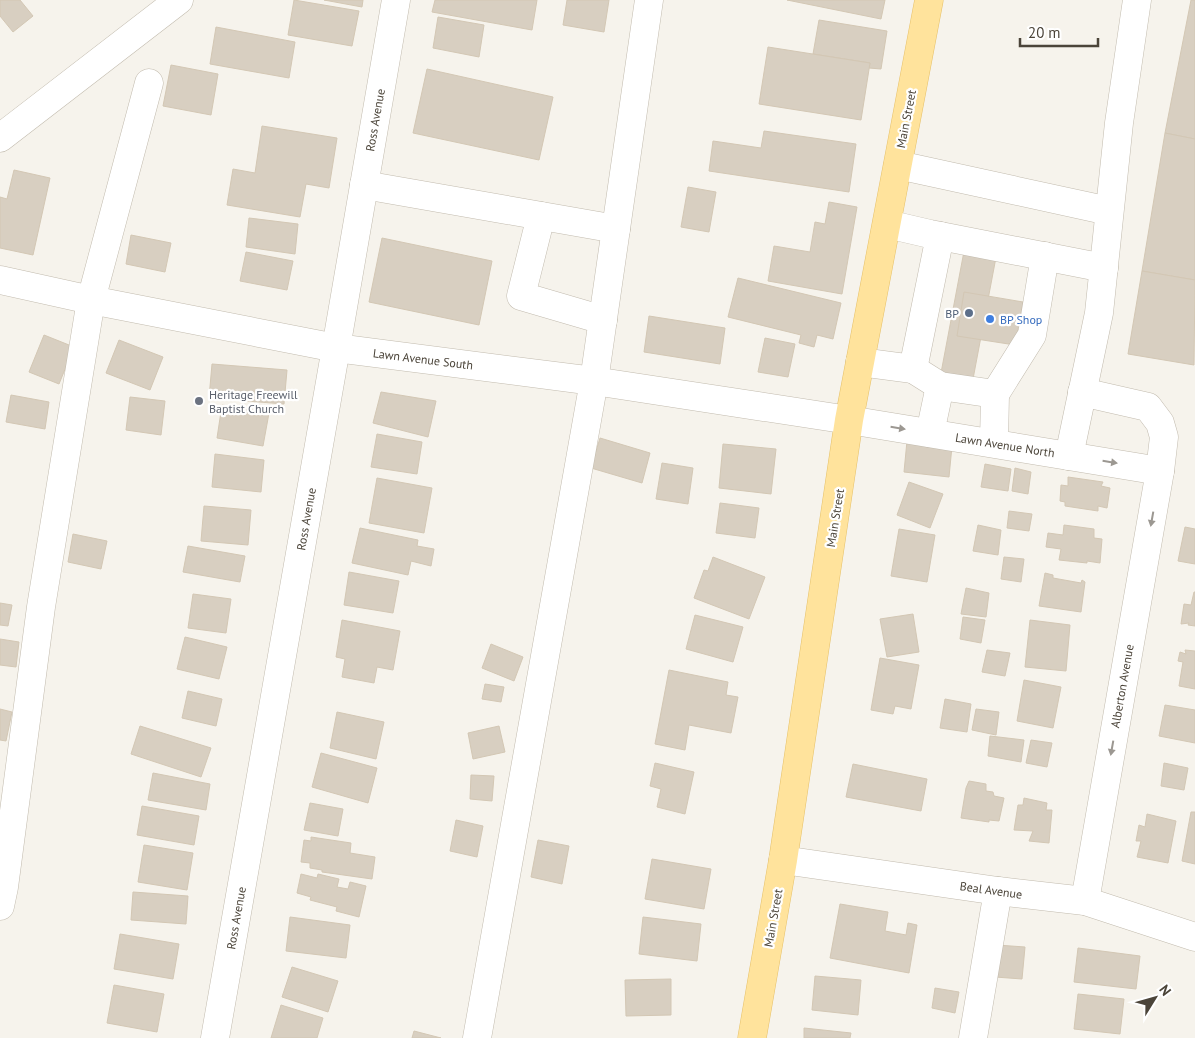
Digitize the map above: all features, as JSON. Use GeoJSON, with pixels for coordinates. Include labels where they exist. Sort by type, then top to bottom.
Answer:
{"type":"FeatureCollection","features":[{"type":"Feature","properties":{"kind":"main road","name":"Main Street"},"geometry":{"type":"LineString","coordinates":[[752,1038],[783,860],[850,420],[929,0]]}},
{"type":"Feature","properties":{"kind":"street"},"geometry":{"type":"LineString","coordinates":[[0,138],[179,0]]}},
{"type":"Feature","properties":{"kind":"street","name":"Ross Avenue"},"geometry":{"type":"LineString","coordinates":[[215,1038],[396,0]]}},
{"type":"Feature","properties":{"kind":"street"},"geometry":{"type":"LineString","coordinates":[[476,1038],[594,381],[649,0]]}},
{"type":"Feature","properties":{"kind":"street"},"geometry":{"type":"LineString","coordinates":[[1069,456],[1099,313],[1119,123],[1137,0]]}},
{"type":"Feature","properties":{"kind":"street"},"geometry":{"type":"LineString","coordinates":[[0,906],[40,607],[91,300],[149,83]]}},
{"type":"Feature","properties":{"kind":"street"},"geometry":{"type":"LineString","coordinates":[[898,165],[1109,211]]}},
{"type":"Feature","properties":{"kind":"street"},"geometry":{"type":"LineString","coordinates":[[364,185],[616,229]]}},
{"type":"Feature","properties":{"kind":"street"},"geometry":{"type":"LineString","coordinates":[[540,216],[521,296],[603,320]]}},
{"type":"Feature","properties":{"kind":"street"},"geometry":{"type":"LineString","coordinates":[[887,224],[1104,268]]}},
{"type":"Feature","properties":{"kind":"street"},"geometry":{"type":"LineString","coordinates":[[913,370],[940,236]]}},
{"type":"Feature","properties":{"kind":"street"},"geometry":{"type":"LineString","coordinates":[[994,444],[995,394],[1032,335],[1046,256]]}},
{"type":"Feature","properties":{"kind":"street","name":"Lawn Avenue South"},"geometry":{"type":"LineString","coordinates":[[0,280],[91,300],[336,348],[594,381],[850,420]]}},
{"type":"Feature","properties":{"kind":"street"},"geometry":{"type":"LineString","coordinates":[[860,362],[913,370],[940,386],[995,394]]}},
{"type":"Feature","properties":{"kind":"street"},"geometry":{"type":"LineString","coordinates":[[930,433],[940,386]]}},
{"type":"Feature","properties":{"kind":"street","name":"Alberton Avenue"},"geometry":{"type":"LineString","coordinates":[[1082,392],[1148,407],[1160,424],[1164,437],[1160,471],[1085,901]]}},
{"type":"Feature","properties":{"kind":"street","name":"Lawn Avenue North"},"geometry":{"type":"LineString","coordinates":[[850,420],[1160,471]]}},
{"type":"Feature","properties":{"kind":"street","name":"Beal Avenue"},"geometry":{"type":"LineString","coordinates":[[783,860],[998,891],[1085,901],[1195,937]]}},
{"type":"Feature","properties":{"kind":"street"},"geometry":{"type":"LineString","coordinates":[[973,1038],[998,891]]}},
{"type":"Feature","properties":{"kind":"building"},"geometry":{"type":"Polygon","coordinates":[[[0,0],[20,0],[33,16],[13,32],[0,16],[0,0]]]}},
{"type":"Feature","properties":{"kind":"building"},"geometry":{"type":"Polygon","coordinates":[[[294,0],[359,11],[352,46],[288,35],[294,0]]]}},
{"type":"Feature","properties":{"kind":"building"},"geometry":{"type":"Polygon","coordinates":[[[324,0],[363,0],[362,7],[324,0]]]}},
{"type":"Feature","properties":{"kind":"building"},"geometry":{"type":"Polygon","coordinates":[[[435,0],[537,0],[532,30],[432,12],[435,0]]]}},
{"type":"Feature","properties":{"kind":"building"},"geometry":{"type":"Polygon","coordinates":[[[567,0],[609,0],[604,32],[563,25],[567,0]]]}},
{"type":"Feature","properties":{"kind":"building"},"geometry":{"type":"Polygon","coordinates":[[[787,0],[885,0],[881,19],[787,0]]]}},
{"type":"Feature","properties":{"kind":"building"},"geometry":{"type":"Polygon","coordinates":[[[1191,0],[1195,0],[1195,139],[1165,133],[1191,0]]]}},
{"type":"Feature","properties":{"kind":"building"},"geometry":{"type":"Polygon","coordinates":[[[438,17],[484,25],[479,57],[433,48],[438,17]]]}},
{"type":"Feature","properties":{"kind":"building"},"geometry":{"type":"Polygon","coordinates":[[[819,20],[887,31],[881,69],[869,68],[870,63],[813,54],[819,20]]]}},
{"type":"Feature","properties":{"kind":"building"},"geometry":{"type":"Polygon","coordinates":[[[216,27],[295,42],[289,78],[210,64],[216,27]]]}},
{"type":"Feature","properties":{"kind":"building"},"geometry":{"type":"Polygon","coordinates":[[[768,47],[870,63],[861,120],[759,104],[768,47]]]}},
{"type":"Feature","properties":{"kind":"building"},"geometry":{"type":"Polygon","coordinates":[[[171,65],[218,74],[211,115],[163,106],[171,65]]]}},
{"type":"Feature","properties":{"kind":"building"},"geometry":{"type":"Polygon","coordinates":[[[427,69],[553,97],[539,160],[413,133],[427,69]]]}},
{"type":"Feature","properties":{"kind":"building"},"geometry":{"type":"Polygon","coordinates":[[[262,126],[337,138],[329,188],[306,184],[300,217],[227,205],[233,169],[255,173],[262,126]]]}},
{"type":"Feature","properties":{"kind":"building"},"geometry":{"type":"Polygon","coordinates":[[[764,131],[856,144],[849,192],[709,171],[713,141],[761,148],[764,131]]]}},
{"type":"Feature","properties":{"kind":"building"},"geometry":{"type":"Polygon","coordinates":[[[1165,133],[1195,139],[1195,280],[1142,271],[1165,133]]]}},
{"type":"Feature","properties":{"kind":"building"},"geometry":{"type":"Polygon","coordinates":[[[14,170],[50,178],[33,255],[0,248],[0,197],[7,199],[14,170]]]}},
{"type":"Feature","properties":{"kind":"building"},"geometry":{"type":"Polygon","coordinates":[[[688,187],[716,192],[709,232],[681,227],[688,187]]]}},
{"type":"Feature","properties":{"kind":"building"},"geometry":{"type":"Polygon","coordinates":[[[829,202],[857,207],[842,294],[768,281],[774,246],[810,252],[815,222],[825,224],[829,202]]]}},
{"type":"Feature","properties":{"kind":"building"},"geometry":{"type":"Polygon","coordinates":[[[249,218],[298,224],[295,254],[246,247],[249,218]]]}},
{"type":"Feature","properties":{"kind":"building"},"geometry":{"type":"Polygon","coordinates":[[[131,235],[171,243],[165,272],[126,264],[131,235]]]}},
{"type":"Feature","properties":{"kind":"building"},"geometry":{"type":"Polygon","coordinates":[[[382,238],[492,261],[479,325],[369,302],[382,238]]]}},
{"type":"Feature","properties":{"kind":"building","name":"BP"},"geometry":{"type":"Polygon","coordinates":[[[965,246],[997,252],[973,379],[941,373],[965,246]]]}},
{"type":"Feature","properties":{"kind":"building"},"geometry":{"type":"Polygon","coordinates":[[[246,252],[293,261],[287,290],[240,281],[246,252]]]}},
{"type":"Feature","properties":{"kind":"building"},"geometry":{"type":"Polygon","coordinates":[[[1142,271],[1195,280],[1194,365],[1128,354],[1142,271]]]}},
{"type":"Feature","properties":{"kind":"building"},"geometry":{"type":"Polygon","coordinates":[[[738,278],[841,303],[833,339],[817,335],[814,347],[799,343],[801,335],[728,317],[738,278]]]}},
{"type":"Feature","properties":{"kind":"building","name":"BP Shop"},"geometry":{"type":"Polygon","coordinates":[[[964,292],[1023,302],[1015,345],[957,336],[964,292]]]}},
{"type":"Feature","properties":{"kind":"building"},"geometry":{"type":"Polygon","coordinates":[[[649,316],[725,328],[720,364],[644,352],[649,316]]]}},
{"type":"Feature","properties":{"kind":"building"},"geometry":{"type":"Polygon","coordinates":[[[44,335],[74,347],[59,384],[29,372],[44,335]]]}},
{"type":"Feature","properties":{"kind":"building"},"geometry":{"type":"Polygon","coordinates":[[[765,338],[795,344],[788,377],[758,372],[765,338]]]}},
{"type":"Feature","properties":{"kind":"building"},"geometry":{"type":"Polygon","coordinates":[[[119,340],[163,357],[150,390],[106,373],[119,340]]]}},
{"type":"Feature","properties":{"kind":"building"},"geometry":{"type":"Polygon","coordinates":[[[212,364],[287,370],[284,404],[209,398],[212,364]]]}},
{"type":"Feature","properties":{"kind":"building"},"geometry":{"type":"Polygon","coordinates":[[[381,392],[436,401],[428,437],[373,423],[381,392]]]}},
{"type":"Feature","properties":{"kind":"building"},"geometry":{"type":"Polygon","coordinates":[[[11,395],[49,402],[45,429],[6,422],[11,395]]]}},
{"type":"Feature","properties":{"kind":"building"},"geometry":{"type":"Polygon","coordinates":[[[130,397],[165,401],[161,435],[126,430],[130,397]]]}},
{"type":"Feature","properties":{"kind":"building"},"geometry":{"type":"Polygon","coordinates":[[[222,405],[269,413],[263,446],[217,438],[222,405]]]}},
{"type":"Feature","properties":{"kind":"building"},"geometry":{"type":"Polygon","coordinates":[[[377,434],[422,442],[417,474],[371,467],[377,434]]]}},
{"type":"Feature","properties":{"kind":"building"},"geometry":{"type":"Polygon","coordinates":[[[600,438],[650,453],[642,483],[591,468],[600,438]]]}},
{"type":"Feature","properties":{"kind":"building"},"geometry":{"type":"Polygon","coordinates":[[[907,441],[952,446],[949,477],[904,472],[907,441]]]}},
{"type":"Feature","properties":{"kind":"building"},"geometry":{"type":"Polygon","coordinates":[[[723,444],[776,449],[771,494],[719,488],[723,444]]]}},
{"type":"Feature","properties":{"kind":"building"},"geometry":{"type":"Polygon","coordinates":[[[215,454],[264,460],[261,492],[212,487],[215,454]]]}},
{"type":"Feature","properties":{"kind":"building"},"geometry":{"type":"Polygon","coordinates":[[[662,463],[693,468],[688,504],[656,499],[662,463]]]}},
{"type":"Feature","properties":{"kind":"building"},"geometry":{"type":"Polygon","coordinates":[[[985,464],[1011,469],[1008,491],[981,487],[985,464]]]}},
{"type":"Feature","properties":{"kind":"building"},"geometry":{"type":"Polygon","coordinates":[[[1015,468],[1031,472],[1028,494],[1012,491],[1015,468]]]}},
{"type":"Feature","properties":{"kind":"building"},"geometry":{"type":"Polygon","coordinates":[[[1068,477],[1103,482],[1101,486],[1110,488],[1107,508],[1098,506],[1098,511],[1065,506],[1065,502],[1060,501],[1061,485],[1068,486],[1068,477]]]}},
{"type":"Feature","properties":{"kind":"building"},"geometry":{"type":"Polygon","coordinates":[[[377,478],[432,488],[424,533],[369,523],[377,478]]]}},
{"type":"Feature","properties":{"kind":"building"},"geometry":{"type":"Polygon","coordinates":[[[909,482],[943,494],[930,528],[897,515],[909,482]]]}},
{"type":"Feature","properties":{"kind":"building"},"geometry":{"type":"Polygon","coordinates":[[[720,503],[759,508],[755,538],[716,533],[720,503]]]}},
{"type":"Feature","properties":{"kind":"building"},"geometry":{"type":"Polygon","coordinates":[[[204,506],[251,510],[248,545],[201,541],[204,506]]]}},
{"type":"Feature","properties":{"kind":"building"},"geometry":{"type":"Polygon","coordinates":[[[1009,511],[1032,514],[1029,531],[1007,528],[1009,511]]]}},
{"type":"Feature","properties":{"kind":"building"},"geometry":{"type":"Polygon","coordinates":[[[978,525],[1001,530],[998,555],[973,551],[978,525]]]}},
{"type":"Feature","properties":{"kind":"building"},"geometry":{"type":"Polygon","coordinates":[[[1064,525],[1094,529],[1094,538],[1102,539],[1100,563],[1059,560],[1061,549],[1046,547],[1048,533],[1063,535],[1064,525]]]}},
{"type":"Feature","properties":{"kind":"building"},"geometry":{"type":"Polygon","coordinates":[[[1185,527],[1195,529],[1195,564],[1178,561],[1185,527]]]}},
{"type":"Feature","properties":{"kind":"building"},"geometry":{"type":"Polygon","coordinates":[[[360,528],[418,540],[417,546],[434,549],[431,566],[411,561],[408,575],[352,563],[360,528]]]}},
{"type":"Feature","properties":{"kind":"building"},"geometry":{"type":"Polygon","coordinates":[[[899,529],[935,535],[927,582],[891,576],[899,529]]]}},
{"type":"Feature","properties":{"kind":"building"},"geometry":{"type":"Polygon","coordinates":[[[73,534],[107,541],[101,569],[68,562],[73,534]]]}},
{"type":"Feature","properties":{"kind":"building"},"geometry":{"type":"Polygon","coordinates":[[[188,546],[245,556],[240,582],[183,572],[188,546]]]}},
{"type":"Feature","properties":{"kind":"building"},"geometry":{"type":"Polygon","coordinates":[[[713,557],[765,577],[749,619],[694,598],[704,570],[708,571],[713,557]]]}},
{"type":"Feature","properties":{"kind":"building"},"geometry":{"type":"Polygon","coordinates":[[[1004,557],[1024,559],[1021,582],[1001,579],[1004,557]]]}},
{"type":"Feature","properties":{"kind":"building"},"geometry":{"type":"Polygon","coordinates":[[[349,572],[399,581],[393,613],[344,605],[349,572]]]}},
{"type":"Feature","properties":{"kind":"building"},"geometry":{"type":"Polygon","coordinates":[[[1045,573],[1053,575],[1053,578],[1081,583],[1082,580],[1085,582],[1081,612],[1039,606],[1045,573]]]}},
{"type":"Feature","properties":{"kind":"building"},"geometry":{"type":"Polygon","coordinates":[[[966,588],[989,593],[986,617],[961,614],[966,588]]]}},
{"type":"Feature","properties":{"kind":"building"},"geometry":{"type":"Polygon","coordinates":[[[1194,592],[1195,626],[1188,625],[1189,623],[1181,624],[1184,604],[1191,605],[1194,592]]]}},
{"type":"Feature","properties":{"kind":"building"},"geometry":{"type":"Polygon","coordinates":[[[193,594],[231,599],[226,633],[188,628],[193,594]]]}},
{"type":"Feature","properties":{"kind":"building"},"geometry":{"type":"Polygon","coordinates":[[[0,603],[12,605],[8,626],[0,625],[0,603]]]}},
{"type":"Feature","properties":{"kind":"building"},"geometry":{"type":"Polygon","coordinates":[[[913,614],[919,652],[887,657],[880,619],[913,614]]]}},
{"type":"Feature","properties":{"kind":"building"},"geometry":{"type":"Polygon","coordinates":[[[695,615],[743,627],[733,662],[686,649],[695,615]]]}},
{"type":"Feature","properties":{"kind":"building"},"geometry":{"type":"Polygon","coordinates":[[[963,617],[985,620],[981,643],[960,639],[963,617]]]}},
{"type":"Feature","properties":{"kind":"building"},"geometry":{"type":"Polygon","coordinates":[[[342,620],[400,631],[393,670],[377,667],[374,683],[342,677],[345,659],[336,657],[342,620]]]}},
{"type":"Feature","properties":{"kind":"building"},"geometry":{"type":"Polygon","coordinates":[[[1030,620],[1070,625],[1066,671],[1025,667],[1030,620]]]}},
{"type":"Feature","properties":{"kind":"building"},"geometry":{"type":"Polygon","coordinates":[[[185,637],[227,647],[219,679],[177,669],[185,637]]]}},
{"type":"Feature","properties":{"kind":"building"},"geometry":{"type":"Polygon","coordinates":[[[0,639],[19,642],[16,667],[0,665],[0,639]]]}},
{"type":"Feature","properties":{"kind":"building"},"geometry":{"type":"Polygon","coordinates":[[[491,644],[523,657],[514,681],[482,668],[491,644]]]}},
{"type":"Feature","properties":{"kind":"building"},"geometry":{"type":"Polygon","coordinates":[[[987,650],[1010,653],[1005,676],[982,672],[987,650]]]}},
{"type":"Feature","properties":{"kind":"building"},"geometry":{"type":"Polygon","coordinates":[[[1185,650],[1195,651],[1195,689],[1179,686],[1183,662],[1178,661],[1180,652],[1186,654],[1185,650]]]}},
{"type":"Feature","properties":{"kind":"building"},"geometry":{"type":"Polygon","coordinates":[[[880,658],[919,665],[911,709],[895,706],[893,714],[871,710],[880,658]]]}},
{"type":"Feature","properties":{"kind":"building"},"geometry":{"type":"Polygon","coordinates":[[[669,670],[728,682],[726,695],[738,697],[731,733],[689,725],[685,750],[655,744],[669,670]]]}},
{"type":"Feature","properties":{"kind":"building"},"geometry":{"type":"Polygon","coordinates":[[[1024,680],[1061,687],[1053,728],[1017,721],[1024,680]]]}},
{"type":"Feature","properties":{"kind":"building"},"geometry":{"type":"Polygon","coordinates":[[[485,684],[504,687],[501,702],[482,699],[485,684]]]}},
{"type":"Feature","properties":{"kind":"building"},"geometry":{"type":"Polygon","coordinates":[[[188,691],[222,699],[216,726],[182,718],[188,691]]]}},
{"type":"Feature","properties":{"kind":"building"},"geometry":{"type":"Polygon","coordinates":[[[945,699],[971,704],[967,732],[940,728],[945,699]]]}},
{"type":"Feature","properties":{"kind":"building"},"geometry":{"type":"Polygon","coordinates":[[[1165,705],[1195,710],[1195,743],[1159,736],[1165,705]]]}},
{"type":"Feature","properties":{"kind":"building"},"geometry":{"type":"Polygon","coordinates":[[[0,709],[12,712],[6,741],[0,740],[0,709]]]}},
{"type":"Feature","properties":{"kind":"building"},"geometry":{"type":"Polygon","coordinates":[[[976,709],[999,712],[996,735],[972,730],[976,709]]]}},
{"type":"Feature","properties":{"kind":"building"},"geometry":{"type":"Polygon","coordinates":[[[337,712],[384,722],[376,759],[330,748],[337,712]]]}},
{"type":"Feature","properties":{"kind":"building"},"geometry":{"type":"Polygon","coordinates":[[[140,726],[211,748],[201,777],[131,754],[140,726]]]}},
{"type":"Feature","properties":{"kind":"building"},"geometry":{"type":"Polygon","coordinates":[[[499,726],[505,752],[473,759],[468,733],[499,726]]]}},
{"type":"Feature","properties":{"kind":"building"},"geometry":{"type":"Polygon","coordinates":[[[990,736],[1024,740],[1021,762],[988,756],[990,736]]]}},
{"type":"Feature","properties":{"kind":"building"},"geometry":{"type":"Polygon","coordinates":[[[1031,740],[1052,743],[1047,767],[1026,763],[1031,740]]]}},
{"type":"Feature","properties":{"kind":"building"},"geometry":{"type":"Polygon","coordinates":[[[321,753],[377,768],[368,803],[312,787],[321,753]]]}},
{"type":"Feature","properties":{"kind":"building"},"geometry":{"type":"Polygon","coordinates":[[[655,763],[694,772],[685,814],[657,807],[661,789],[650,786],[655,763]]]}},
{"type":"Feature","properties":{"kind":"building"},"geometry":{"type":"Polygon","coordinates":[[[1164,763],[1188,768],[1184,790],[1161,786],[1164,763]]]}},
{"type":"Feature","properties":{"kind":"building"},"geometry":{"type":"Polygon","coordinates":[[[853,764],[927,779],[921,811],[846,797],[853,764]]]}},
{"type":"Feature","properties":{"kind":"building"},"geometry":{"type":"Polygon","coordinates":[[[153,773],[210,784],[206,810],[148,800],[153,773]]]}},
{"type":"Feature","properties":{"kind":"building"},"geometry":{"type":"Polygon","coordinates":[[[471,775],[494,776],[492,801],[470,799],[471,775]]]}},
{"type":"Feature","properties":{"kind":"building"},"geometry":{"type":"Polygon","coordinates":[[[969,781],[986,784],[986,791],[993,792],[994,796],[1004,798],[999,821],[989,820],[989,822],[961,818],[969,781]]]}},
{"type":"Feature","properties":{"kind":"building"},"geometry":{"type":"Polygon","coordinates":[[[1024,798],[1047,803],[1046,810],[1052,810],[1049,843],[1029,841],[1033,831],[1014,830],[1018,805],[1023,805],[1024,798]]]}},
{"type":"Feature","properties":{"kind":"building"},"geometry":{"type":"Polygon","coordinates":[[[310,803],[343,809],[338,836],[304,830],[310,803]]]}},
{"type":"Feature","properties":{"kind":"building"},"geometry":{"type":"Polygon","coordinates":[[[142,806],[199,816],[194,845],[137,835],[142,806]]]}},
{"type":"Feature","properties":{"kind":"building"},"geometry":{"type":"Polygon","coordinates":[[[1191,812],[1195,812],[1195,864],[1182,861],[1191,812]]]}},
{"type":"Feature","properties":{"kind":"building"},"geometry":{"type":"Polygon","coordinates":[[[1147,814],[1176,821],[1168,863],[1137,857],[1141,841],[1136,841],[1139,825],[1145,827],[1147,814]]]}},
{"type":"Feature","properties":{"kind":"building"},"geometry":{"type":"Polygon","coordinates":[[[456,820],[483,826],[477,857],[450,851],[456,820]]]}},
{"type":"Feature","properties":{"kind":"building"},"geometry":{"type":"Polygon","coordinates":[[[311,837],[351,843],[350,853],[375,857],[372,879],[322,872],[322,870],[310,868],[310,863],[301,862],[304,840],[311,841],[311,837]]]}},
{"type":"Feature","properties":{"kind":"building"},"geometry":{"type":"Polygon","coordinates":[[[538,840],[569,846],[562,884],[531,877],[538,840]]]}},
{"type":"Feature","properties":{"kind":"building"},"geometry":{"type":"Polygon","coordinates":[[[144,845],[193,853],[187,890],[138,882],[144,845]]]}},
{"type":"Feature","properties":{"kind":"building"},"geometry":{"type":"Polygon","coordinates":[[[652,859],[711,869],[704,909],[645,899],[652,859]]]}},
{"type":"Feature","properties":{"kind":"building"},"geometry":{"type":"Polygon","coordinates":[[[301,874],[317,878],[318,874],[339,879],[337,887],[348,889],[350,882],[366,886],[359,917],[336,911],[337,907],[310,900],[311,897],[297,893],[301,874]]]}},
{"type":"Feature","properties":{"kind":"building"},"geometry":{"type":"Polygon","coordinates":[[[133,892],[188,896],[186,924],[131,920],[133,892]]]}},
{"type":"Feature","properties":{"kind":"building"},"geometry":{"type":"Polygon","coordinates":[[[840,904],[888,912],[885,931],[906,935],[908,923],[917,925],[909,973],[830,958],[840,904]]]}},
{"type":"Feature","properties":{"kind":"building"},"geometry":{"type":"Polygon","coordinates":[[[290,917],[350,925],[346,958],[286,951],[290,917]]]}},
{"type":"Feature","properties":{"kind":"building"},"geometry":{"type":"Polygon","coordinates":[[[643,917],[701,924],[697,961],[639,954],[643,917]]]}},
{"type":"Feature","properties":{"kind":"building"},"geometry":{"type":"Polygon","coordinates":[[[120,934],[179,944],[173,979],[114,969],[120,934]]]}},
{"type":"Feature","properties":{"kind":"building"},"geometry":{"type":"Polygon","coordinates":[[[997,945],[1025,947],[1022,979],[995,977],[997,945]]]}},
{"type":"Feature","properties":{"kind":"building"},"geometry":{"type":"Polygon","coordinates":[[[1078,948],[1140,956],[1136,989],[1074,982],[1078,948]]]}},
{"type":"Feature","properties":{"kind":"building"},"geometry":{"type":"Polygon","coordinates":[[[292,967],[338,981],[328,1012],[282,997],[292,967]]]}},
{"type":"Feature","properties":{"kind":"building"},"geometry":{"type":"Polygon","coordinates":[[[815,976],[861,980],[858,1015],[812,1010],[815,976]]]}},
{"type":"Feature","properties":{"kind":"building"},"geometry":{"type":"Polygon","coordinates":[[[671,979],[671,1015],[626,1016],[625,980],[671,979]]]}},
{"type":"Feature","properties":{"kind":"building"},"geometry":{"type":"Polygon","coordinates":[[[114,985],[164,994],[157,1032],[107,1023],[114,985]]]}},
{"type":"Feature","properties":{"kind":"building"},"geometry":{"type":"Polygon","coordinates":[[[935,988],[959,992],[955,1013],[932,1008],[935,988]]]}},
{"type":"Feature","properties":{"kind":"building"},"geometry":{"type":"Polygon","coordinates":[[[1078,994],[1124,999],[1120,1034],[1074,1029],[1078,994]]]}},
{"type":"Feature","properties":{"kind":"building"},"geometry":{"type":"Polygon","coordinates":[[[281,1005],[323,1018],[317,1038],[271,1038],[281,1005]]]}},
{"type":"Feature","properties":{"kind":"building"},"geometry":{"type":"Polygon","coordinates":[[[804,1028],[851,1033],[850,1038],[804,1038],[804,1028]]]}},
{"type":"Feature","properties":{"kind":"building"},"geometry":{"type":"Polygon","coordinates":[[[414,1031],[441,1038],[412,1038],[414,1031]]]}},
{"type":"Feature","properties":{"kind":"place","name":"BP"},"geometry":{"type":"Point","coordinates":[969,313]}},
{"type":"Feature","properties":{"kind":"place","name":"BP Shop"},"geometry":{"type":"Point","coordinates":[990,319]}},
{"type":"Feature","properties":{"kind":"place","name":"Heritage Freewill Baptist Church"},"geometry":{"type":"Point","coordinates":[199,401]}}]}
